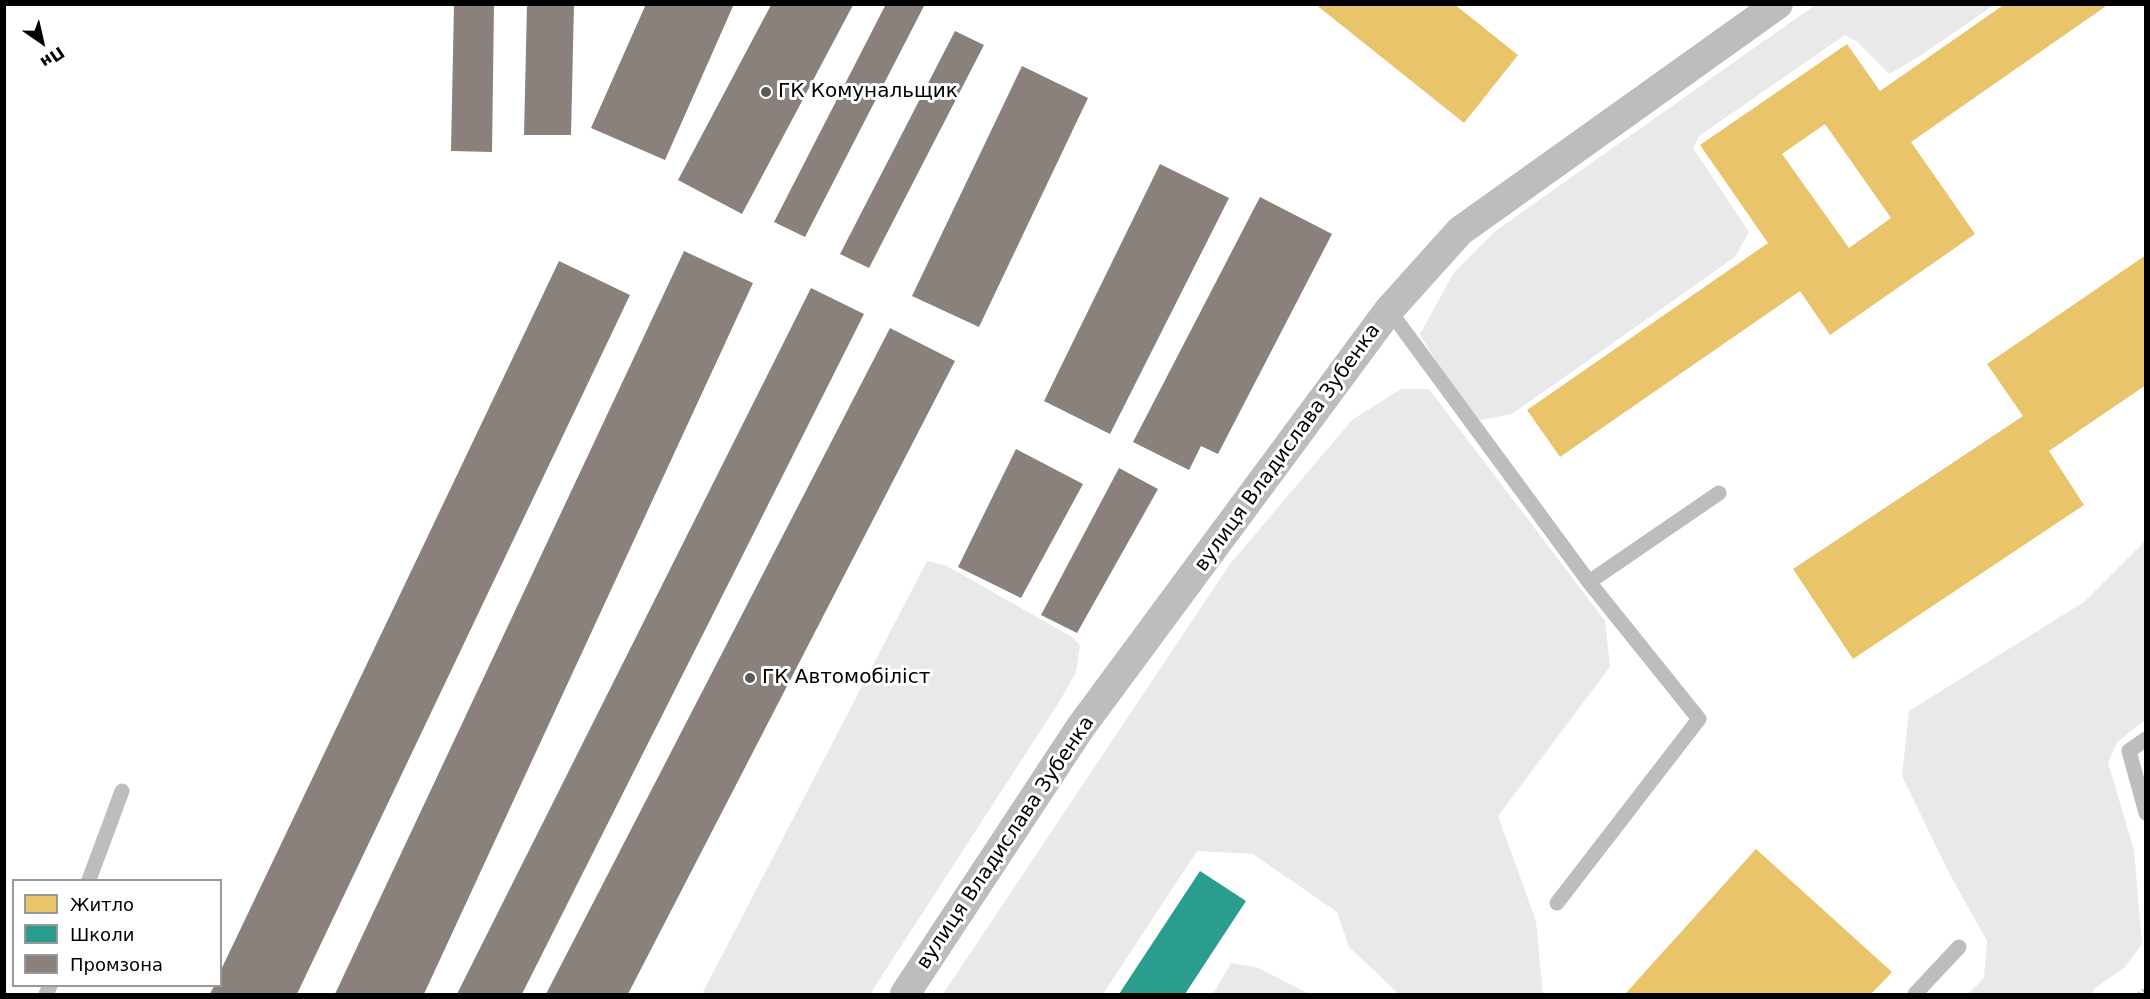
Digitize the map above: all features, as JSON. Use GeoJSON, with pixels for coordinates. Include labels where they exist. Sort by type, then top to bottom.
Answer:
{"type":"FeatureCollection","features":[{"type":"Feature","properties":{"kind":"street","name":"вулиця Владислава Зубенка"},"geometry":{"type":"LineString","coordinates":[[905,994],[1080,728],[1389,310],[1460,231],[1778,4]]}},
{"type":"Feature","properties":{"kind":"lane"},"geometry":{"type":"LineString","coordinates":[[1389,310],[1589,582],[1699,719],[1557,903]]}},
{"type":"Feature","properties":{"kind":"lane"},"geometry":{"type":"LineString","coordinates":[[1589,582],[1719,493]]}},
{"type":"Feature","properties":{"kind":"lane"},"geometry":{"type":"LineString","coordinates":[[2145,739],[2129,751],[2145,813]]}},
{"type":"Feature","properties":{"kind":"lane"},"geometry":{"type":"LineString","coordinates":[[89,879],[122,791]]}},
{"type":"Feature","properties":{"kind":"lane"},"geometry":{"type":"LineString","coordinates":[[1915,994],[1959,947]]}},
{"type":"Feature","properties":{"kind":"path"},"geometry":{"type":"LineString","coordinates":[[2139,994],[2145,988]]}},
{"type":"Feature","properties":{"kind":"shaded area"},"geometry":{"type":"Polygon","coordinates":[[[1815,5],[1994,5],[1920,56],[1889,74],[1856,41],[1845,35],[1699,136],[1693,148],[1749,232],[1735,257],[1512,414],[1480,420],[1448,382],[1420,334],[1453,274],[1494,232],[1815,5]]]}},
{"type":"Feature","properties":{"kind":"shaded area"},"geometry":{"type":"Polygon","coordinates":[[[1401,389],[1429,389],[1605,621],[1610,667],[1498,816],[1536,921],[1543,994],[1399,994],[1349,947],[1337,912],[1253,854],[1197,851],[1103,994],[943,994],[1230,564],[1352,420],[1401,389]]]}},
{"type":"Feature","properties":{"kind":"shaded area"},"geometry":{"type":"Polygon","coordinates":[[[2145,523],[2145,720],[2117,742],[2108,763],[2134,850],[2142,944],[2124,968],[2095,988],[2092,994],[1968,994],[1984,978],[1987,941],[1948,871],[1902,776],[1909,711],[2084,602],[2144,542],[2145,523]]]}},
{"type":"Feature","properties":{"kind":"shaded area"},"geometry":{"type":"Polygon","coordinates":[[[927,561],[945,565],[1072,637],[1080,645],[1076,672],[1061,699],[870,994],[702,994],[927,561]]]}},
{"type":"Feature","properties":{"kind":"shaded area"},"geometry":{"type":"Polygon","coordinates":[[[1231,963],[1256,967],[1309,994],[1213,994],[1231,963]]]}},
{"type":"Feature","properties":{"kind":"building: Житло"},"geometry":{"type":"Polygon","coordinates":[[[1315,4],[1454,4],[1518,55],[1464,123],[1315,4]]]}},
{"type":"Feature","properties":{"kind":"building: Житло"},"geometry":{"type":"Polygon","coordinates":[[[2005,4],[2109,4],[1911,142],[1975,234],[1830,335],[1800,291],[1560,457],[1527,410],[1768,243],[1700,145],[1847,44],[1880,91],[2005,4]],[[1825,124],[1782,154],[1849,248],[1891,218],[1825,124]]]}},
{"type":"Feature","properties":{"kind":"building: Житло"},"geometry":{"type":"Polygon","coordinates":[[[2146,255],[2146,385],[2049,451],[2084,505],[1853,659],[1793,569],[2023,416],[1987,364],[2146,255]]]}},
{"type":"Feature","properties":{"kind":"building: Житло"},"geometry":{"type":"Polygon","coordinates":[[[1756,849],[1892,972],[1871,994],[1625,994],[1756,849]]]}},
{"type":"Feature","properties":{"kind":"building: Школи"},"geometry":{"type":"Polygon","coordinates":[[[1200,871],[1246,901],[1185,994],[1119,994],[1200,871]]]}},
{"type":"Feature","properties":{"kind":"building: Промзона"},"geometry":{"type":"Polygon","coordinates":[[[454,4],[494,4],[492,152],[451,151],[454,4]]]}},
{"type":"Feature","properties":{"kind":"building: Промзона"},"geometry":{"type":"Polygon","coordinates":[[[527,4],[574,4],[571,135],[524,135],[527,4]]]}},
{"type":"Feature","properties":{"kind":"building: Промзона"},"geometry":{"type":"Polygon","coordinates":[[[646,4],[734,4],[665,160],[591,128],[646,4]]]}},
{"type":"Feature","properties":{"kind":"building: Промзона"},"geometry":{"type":"Polygon","coordinates":[[[886,4],[925,4],[805,237],[774,222],[886,4]]]}},
{"type":"Feature","properties":{"kind":"building: Промзона","name":"ГК Комунальщик"},"geometry":{"type":"Polygon","coordinates":[[[771,5],[853,5],[742,214],[678,180],[771,5]]]}},
{"type":"Feature","properties":{"kind":"building: Промзона"},"geometry":{"type":"Polygon","coordinates":[[[955,31],[984,45],[869,268],[840,254],[955,31]]]}},
{"type":"Feature","properties":{"kind":"building: Промзона"},"geometry":{"type":"Polygon","coordinates":[[[1022,66],[1088,98],[979,327],[912,296],[1022,66]]]}},
{"type":"Feature","properties":{"kind":"building: Промзона"},"geometry":{"type":"Polygon","coordinates":[[[1160,164],[1229,198],[1110,434],[1044,401],[1160,164]]]}},
{"type":"Feature","properties":{"kind":"building: Промзона"},"geometry":{"type":"Polygon","coordinates":[[[1260,197],[1332,234],[1218,454],[1201,446],[1189,470],[1133,442],[1260,197]]]}},
{"type":"Feature","properties":{"kind":"building: Промзона"},"geometry":{"type":"Polygon","coordinates":[[[684,251],[753,283],[424,994],[335,994],[684,251]]]}},
{"type":"Feature","properties":{"kind":"building: Промзона"},"geometry":{"type":"Polygon","coordinates":[[[559,261],[630,295],[297,994],[210,994],[214,987],[222,987],[222,968],[559,261]]]}},
{"type":"Feature","properties":{"kind":"building: Промзона"},"geometry":{"type":"Polygon","coordinates":[[[811,288],[864,314],[522,994],[457,994],[811,288]]]}},
{"type":"Feature","properties":{"kind":"building: Промзона","name":"ГК Автомобіліст"},"geometry":{"type":"Polygon","coordinates":[[[890,328],[955,361],[628,994],[546,994],[890,328]]]}},
{"type":"Feature","properties":{"kind":"building: Промзона"},"geometry":{"type":"Polygon","coordinates":[[[1016,449],[1083,484],[1021,598],[958,567],[1016,449]]]}},
{"type":"Feature","properties":{"kind":"building: Промзона"},"geometry":{"type":"Polygon","coordinates":[[[1119,468],[1158,489],[1077,633],[1041,615],[1119,468]]]}},
{"type":"Feature","properties":{"kind":"place","name":"ГК Комунальщик"},"geometry":{"type":"Point","coordinates":[766,92]}},
{"type":"Feature","properties":{"kind":"place","name":"ГК Автомобіліст"},"geometry":{"type":"Point","coordinates":[750,678]}}]}
